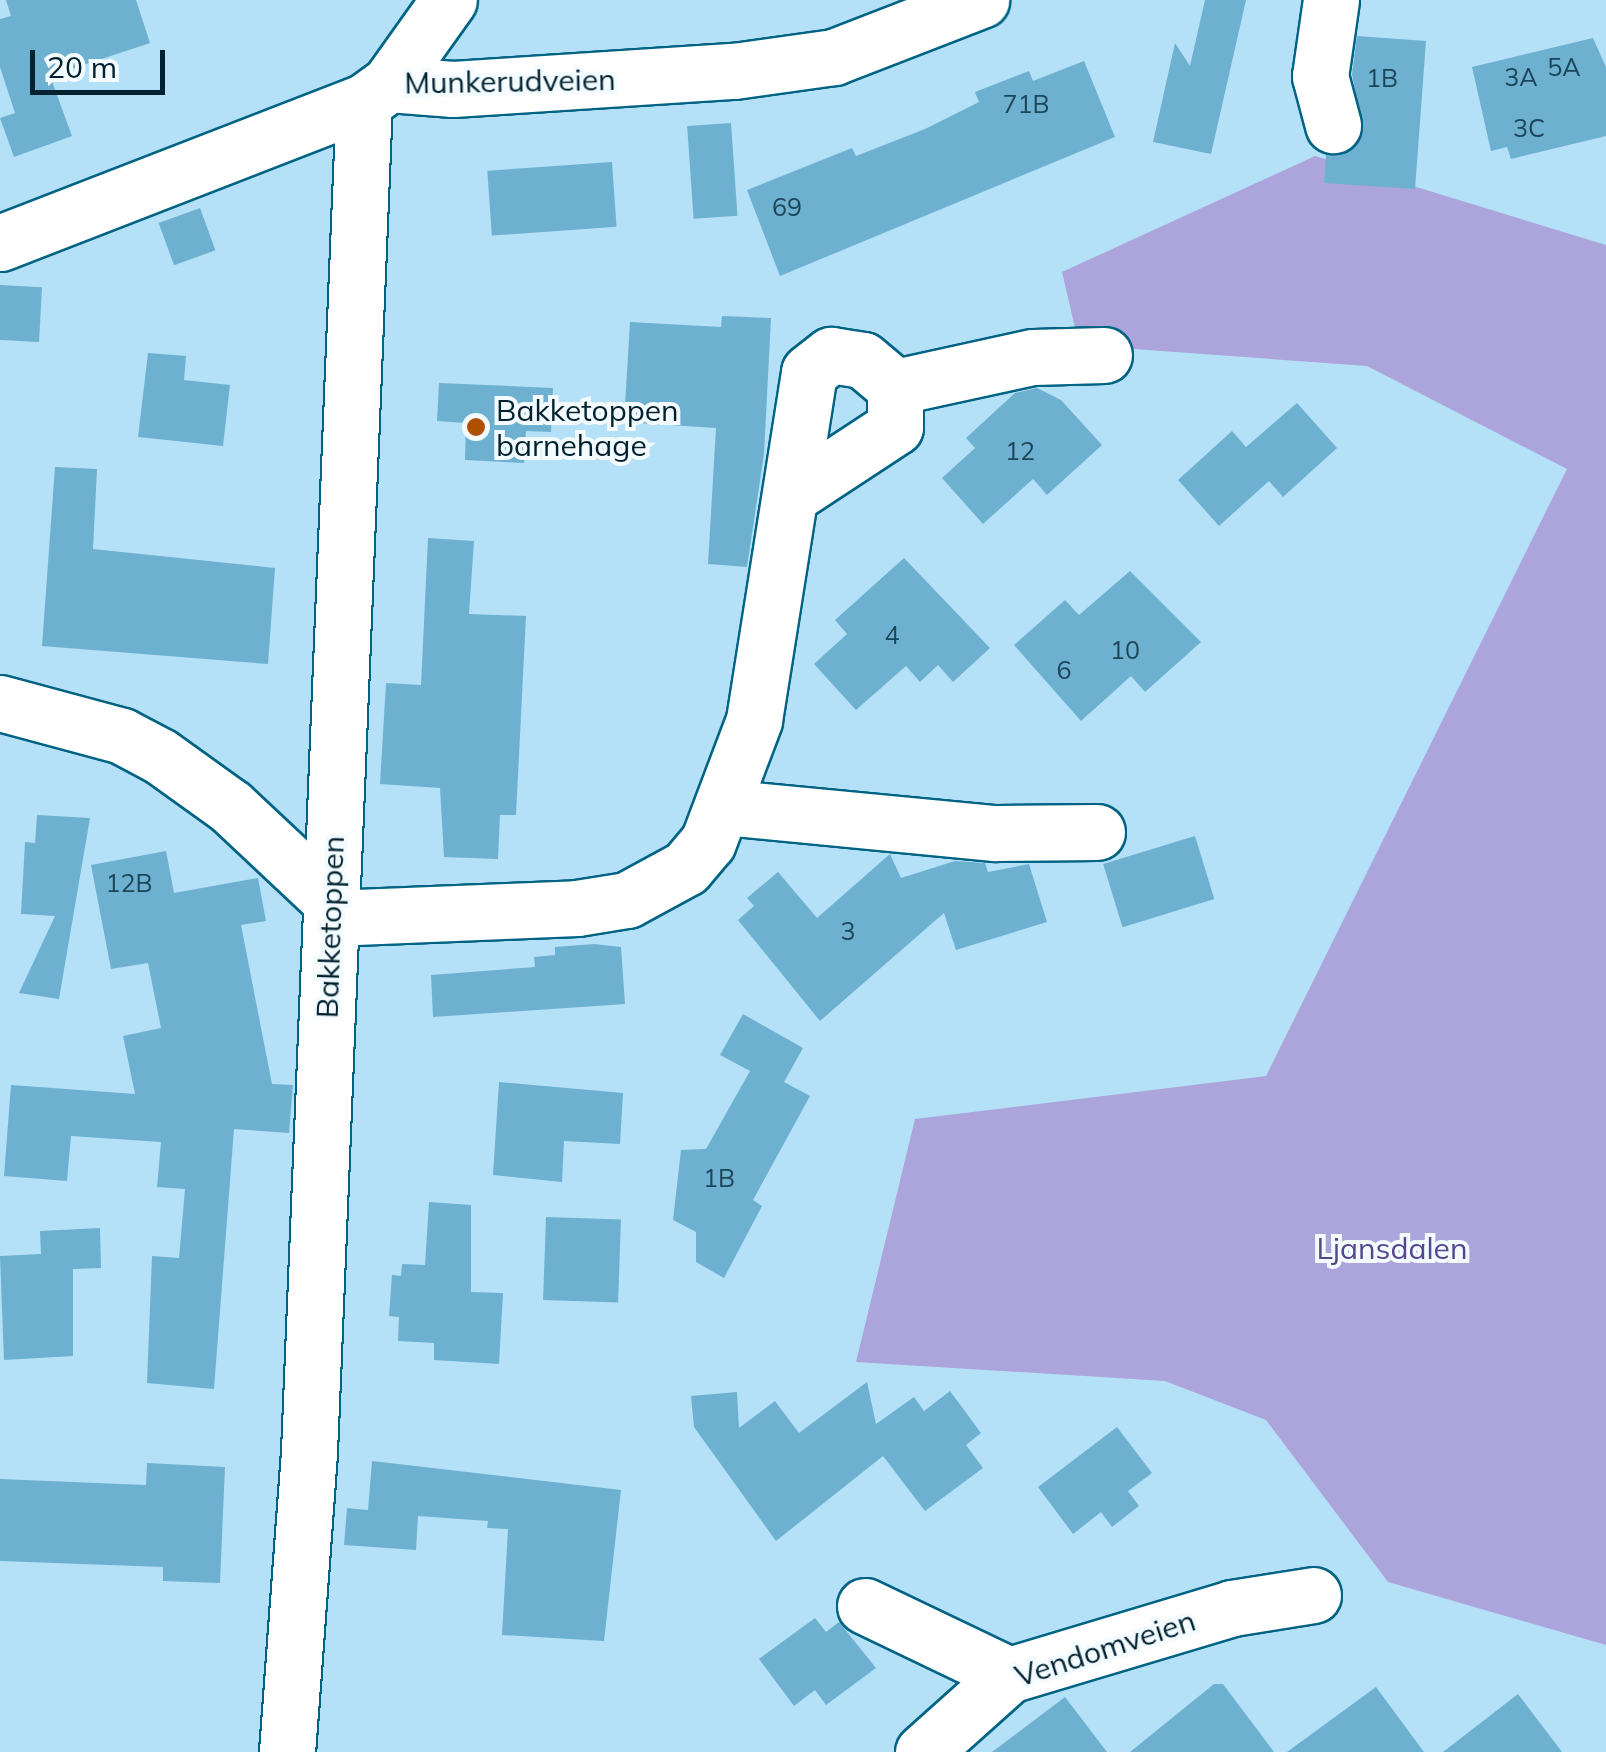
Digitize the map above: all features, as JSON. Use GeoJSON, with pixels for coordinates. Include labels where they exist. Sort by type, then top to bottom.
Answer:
{"type":"FeatureCollection","features":[{"type":"Feature","properties":{"kind":"street"},"geometry":{"type":"LineString","coordinates":[[377,93],[450,0]]}},
{"type":"Feature","properties":{"kind":"street","name":"Munkerudveien"},"geometry":{"type":"LineString","coordinates":[[0,244],[377,93],[734,72],[834,57],[982,0]]}},
{"type":"Feature","properties":{"kind":"street"},"geometry":{"type":"LineString","coordinates":[[1331,0],[1320,76],[1333,125]]}},
{"type":"Feature","properties":{"kind":"street","name":"Bakketoppen"},"geometry":{"type":"LineString","coordinates":[[288,1752],[332,1152],[331,910],[377,93]]}},
{"type":"Feature","properties":{"kind":"street"},"geometry":{"type":"LineString","coordinates":[[0,703],[122,736],[160,756],[232,808],[331,910],[627,900],[686,868],[723,807],[758,702],[794,494],[808,372],[831,355],[850,356],[895,388],[1033,357],[1104,355]]}},
{"type":"Feature","properties":{"kind":"street"},"geometry":{"type":"LineString","coordinates":[[794,494],[882,443],[896,427],[895,388]]}},
{"type":"Feature","properties":{"kind":"street"},"geometry":{"type":"LineString","coordinates":[[723,807],[996,834],[1097,832]]}},
{"type":"Feature","properties":{"kind":"street","name":"Vendomveien"},"geometry":{"type":"LineString","coordinates":[[923,1752],[1009,1675],[1232,1608],[1313,1596]]}},
{"type":"Feature","properties":{"kind":"street"},"geometry":{"type":"LineString","coordinates":[[865,1606],[1009,1675]]}},
{"type":"Feature","properties":{"kind":"green space","name":"Ljansdalen"},"geometry":{"type":"Polygon","coordinates":[[[1315,156],[1606,245],[1606,1645],[1388,1582],[1266,1420],[1165,1381],[856,1362],[915,1119],[1266,1076],[1567,469],[1367,366],[1079,345],[1062,272],[1315,156]]]}},
{"type":"Feature","properties":{"kind":"building"},"geometry":{"type":"Polygon","coordinates":[[[6,0],[136,0],[150,43],[50,76],[72,136],[14,157],[0,118],[15,113],[0,67],[0,19],[11,16],[6,0]]]}},
{"type":"Feature","properties":{"kind":"building"},"geometry":{"type":"Polygon","coordinates":[[[1205,0],[1246,0],[1211,154],[1153,142],[1175,43],[1190,66],[1205,0]]]}},
{"type":"Feature","properties":{"kind":"building"},"geometry":{"type":"Polygon","coordinates":[[[1357,36],[1426,41],[1415,189],[1324,183],[1326,155],[1354,148],[1363,132],[1352,74],[1357,36]]]}},
{"type":"Feature","properties":{"kind":"building"},"geometry":{"type":"Polygon","coordinates":[[[1593,38],[1606,67],[1606,136],[1511,159],[1507,147],[1491,151],[1472,67],[1593,38]]]}},
{"type":"Feature","properties":{"kind":"building"},"geometry":{"type":"Polygon","coordinates":[[[1084,61],[1115,137],[780,276],[747,190],[852,148],[856,156],[925,129],[979,102],[975,92],[1029,71],[1033,81],[1084,61]]]}},
{"type":"Feature","properties":{"kind":"building"},"geometry":{"type":"Polygon","coordinates":[[[731,123],[737,216],[694,219],[687,126],[731,123]]]}},
{"type":"Feature","properties":{"kind":"building"},"geometry":{"type":"Polygon","coordinates":[[[612,162],[617,227],[492,236],[487,171],[612,162]]]}},
{"type":"Feature","properties":{"kind":"building"},"geometry":{"type":"Polygon","coordinates":[[[200,208],[215,250],[174,265],[159,223],[200,208]]]}},
{"type":"Feature","properties":{"kind":"building"},"geometry":{"type":"Polygon","coordinates":[[[0,285],[42,287],[39,342],[0,340],[0,285]]]}},
{"type":"Feature","properties":{"kind":"building"},"geometry":{"type":"Polygon","coordinates":[[[722,316],[771,318],[764,454],[747,567],[708,564],[716,428],[624,422],[630,322],[721,327],[722,316]]]}},
{"type":"Feature","properties":{"kind":"building"},"geometry":{"type":"Polygon","coordinates":[[[148,353],[186,356],[184,380],[230,385],[223,446],[138,437],[148,353]]]}},
{"type":"Feature","properties":{"kind":"building"},"geometry":{"type":"Polygon","coordinates":[[[439,383],[553,388],[551,432],[526,431],[524,463],[465,460],[466,423],[437,421],[439,383]]]}},
{"type":"Feature","properties":{"kind":"building"},"geometry":{"type":"Polygon","coordinates":[[[1037,388],[1061,400],[1102,445],[1047,495],[1033,479],[983,524],[942,478],[975,448],[966,438],[1015,393],[1037,388]]]}},
{"type":"Feature","properties":{"kind":"building"},"geometry":{"type":"Polygon","coordinates":[[[1297,403],[1337,448],[1283,497],[1269,481],[1219,526],[1178,480],[1232,431],[1246,447],[1297,403]]]}},
{"type":"Feature","properties":{"kind":"building"},"geometry":{"type":"Polygon","coordinates":[[[55,467],[97,469],[93,549],[275,568],[268,664],[42,646],[55,467]]]}},
{"type":"Feature","properties":{"kind":"building"},"geometry":{"type":"Polygon","coordinates":[[[428,538],[474,541],[469,614],[526,616],[516,815],[500,815],[498,859],[444,857],[440,788],[380,784],[386,683],[421,685],[428,538]]]}},
{"type":"Feature","properties":{"kind":"building"},"geometry":{"type":"Polygon","coordinates":[[[904,558],[990,648],[953,682],[938,665],[920,682],[906,666],[856,710],[814,664],[847,634],[835,620],[904,558]]]}},
{"type":"Feature","properties":{"kind":"building"},"geometry":{"type":"Polygon","coordinates":[[[1130,571],[1201,642],[1145,692],[1131,676],[1081,721],[1014,645],[1065,600],[1079,615],[1130,571]]]}},
{"type":"Feature","properties":{"kind":"building"},"geometry":{"type":"Polygon","coordinates":[[[37,815],[90,818],[59,999],[19,993],[55,916],[21,914],[25,842],[35,843],[37,815]]]}},
{"type":"Feature","properties":{"kind":"building"},"geometry":{"type":"Polygon","coordinates":[[[1195,836],[1214,899],[1122,927],[1103,864],[1195,836]]]}},
{"type":"Feature","properties":{"kind":"building"},"geometry":{"type":"Polygon","coordinates":[[[166,851],[174,893],[258,878],[266,921],[241,925],[272,1084],[293,1085],[289,1133],[234,1129],[214,1389],[147,1383],[152,1256],[179,1258],[185,1189],[157,1187],[161,1142],[71,1136],[67,1181],[4,1176],[11,1085],[135,1094],[123,1036],[161,1028],[148,963],[111,969],[91,865],[166,851]]]}},
{"type":"Feature","properties":{"kind":"building"},"geometry":{"type":"Polygon","coordinates":[[[890,854],[901,878],[955,861],[985,863],[988,872],[1029,864],[1047,922],[956,950],[944,913],[820,1021],[738,920],[754,906],[747,898],[778,872],[817,918],[890,854]]]}},
{"type":"Feature","properties":{"kind":"building"},"geometry":{"type":"Polygon","coordinates":[[[555,947],[621,947],[625,1004],[433,1017],[431,975],[535,967],[534,957],[555,955],[555,947]]]}},
{"type":"Feature","properties":{"kind":"building"},"geometry":{"type":"Polygon","coordinates":[[[743,1014],[803,1048],[784,1082],[810,1096],[753,1200],[762,1206],[724,1278],[696,1262],[696,1232],[673,1220],[681,1150],[706,1149],[750,1071],[720,1055],[743,1014]]]}},
{"type":"Feature","properties":{"kind":"building"},"geometry":{"type":"Polygon","coordinates":[[[499,1082],[623,1093],[620,1144],[564,1141],[562,1182],[493,1175],[499,1082]]]}},
{"type":"Feature","properties":{"kind":"building"},"geometry":{"type":"Polygon","coordinates":[[[429,1202],[471,1205],[471,1292],[503,1293],[499,1364],[434,1360],[434,1343],[398,1341],[399,1317],[389,1316],[392,1275],[401,1276],[402,1264],[425,1265],[429,1202]]]}},
{"type":"Feature","properties":{"kind":"building"},"geometry":{"type":"Polygon","coordinates":[[[546,1217],[621,1220],[618,1303],[543,1300],[546,1217]]]}},
{"type":"Feature","properties":{"kind":"building"},"geometry":{"type":"Polygon","coordinates":[[[100,1228],[101,1268],[73,1269],[73,1356],[4,1360],[0,1256],[41,1254],[40,1231],[100,1228]]]}},
{"type":"Feature","properties":{"kind":"building"},"geometry":{"type":"Polygon","coordinates":[[[867,1382],[876,1424],[914,1397],[924,1411],[950,1391],[981,1433],[966,1445],[983,1468],[925,1511],[883,1456],[776,1541],[694,1427],[691,1396],[737,1392],[739,1428],[775,1401],[799,1433],[867,1382]]]}},
{"type":"Feature","properties":{"kind":"building"},"geometry":{"type":"Polygon","coordinates":[[[1117,1427],[1152,1473],[1128,1491],[1139,1506],[1112,1527],[1101,1512],[1073,1534],[1038,1487],[1117,1427]]]}},
{"type":"Feature","properties":{"kind":"building"},"geometry":{"type":"Polygon","coordinates":[[[372,1461],[621,1490],[604,1641],[502,1635],[508,1529],[487,1528],[488,1521],[418,1516],[416,1550],[344,1545],[347,1508],[368,1510],[372,1461]]]}},
{"type":"Feature","properties":{"kind":"building"},"geometry":{"type":"Polygon","coordinates":[[[147,1463],[225,1467],[220,1583],[163,1581],[163,1567],[0,1561],[0,1479],[146,1485],[147,1463]]]}},
{"type":"Feature","properties":{"kind":"building"},"geometry":{"type":"Polygon","coordinates":[[[815,1618],[826,1632],[839,1622],[876,1668],[826,1705],[815,1690],[794,1706],[759,1659],[815,1618]]]}},
{"type":"Feature","properties":{"kind":"building"},"geometry":{"type":"Polygon","coordinates":[[[1214,1684],[1223,1684],[1274,1752],[1130,1752],[1214,1684]]]}},
{"type":"Feature","properties":{"kind":"building"},"geometry":{"type":"Polygon","coordinates":[[[1376,1687],[1424,1752],[1287,1752],[1376,1687]]]}},
{"type":"Feature","properties":{"kind":"building"},"geometry":{"type":"Polygon","coordinates":[[[1518,1694],[1562,1752],[1443,1752],[1518,1694]]]}},
{"type":"Feature","properties":{"kind":"building"},"geometry":{"type":"Polygon","coordinates":[[[1065,1697],[1107,1752],[992,1752],[1065,1697]]]}},
{"type":"Feature","properties":{"kind":"place","name":"Bakketoppen barnehage"},"geometry":{"type":"Point","coordinates":[476,427]}}]}
